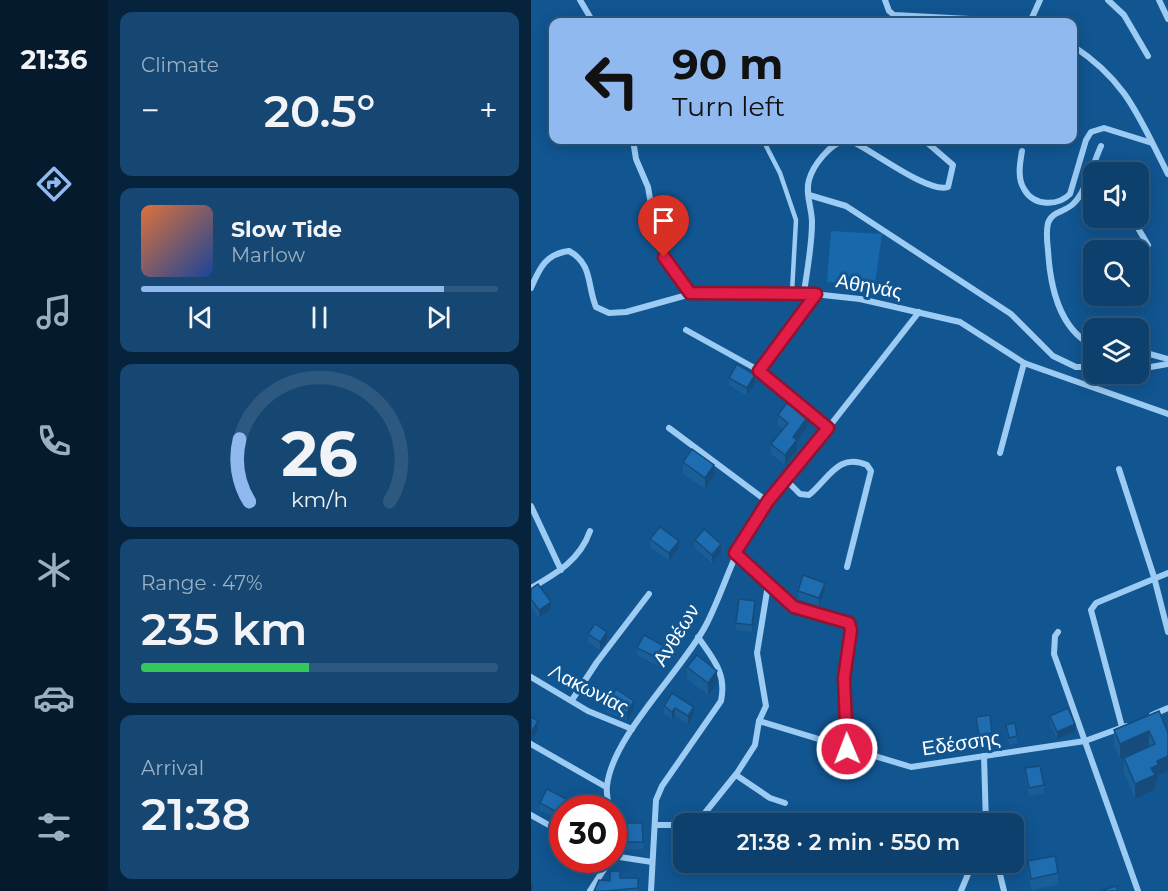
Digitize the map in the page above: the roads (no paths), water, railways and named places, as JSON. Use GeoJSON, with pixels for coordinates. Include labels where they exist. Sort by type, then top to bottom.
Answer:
{"type":"FeatureCollection","features":[{"type":"Feature","properties":{"kind":"street"},"geometry":{"type":"LineString","coordinates":[[580,0],[591,18]]}},
{"type":"Feature","properties":{"kind":"street"},"geometry":{"type":"LineString","coordinates":[[885,0],[889,11],[894,15],[950,18]]}},
{"type":"Feature","properties":{"kind":"street"},"geometry":{"type":"LineString","coordinates":[[1032,18],[1039,0]]}},
{"type":"Feature","properties":{"kind":"street"},"geometry":{"type":"LineString","coordinates":[[1108,0],[1124,15],[1148,56]]}},
{"type":"Feature","properties":{"kind":"street"},"geometry":{"type":"LineString","coordinates":[[1159,0],[1168,19]]}},
{"type":"Feature","properties":{"kind":"street"},"geometry":{"type":"LineString","coordinates":[[1077,49],[1106,71],[1129,97],[1168,174]]}},
{"type":"Feature","properties":{"kind":"street"},"geometry":{"type":"LineString","coordinates":[[1022,151],[1019,167],[1024,189],[1031,197],[1053,204],[1064,200],[1070,194],[1091,132],[1104,128],[1152,143]]}},
{"type":"Feature","properties":{"kind":"street"},"geometry":{"type":"LineString","coordinates":[[634,144],[636,159],[648,187],[657,239],[664,257],[690,293]]}},
{"type":"Feature","properties":{"kind":"street"},"geometry":{"type":"LineString","coordinates":[[804,293],[812,222],[809,195],[810,176],[835,144]]}},
{"type":"Feature","properties":{"kind":"street"},"geometry":{"type":"LineString","coordinates":[[854,144],[936,188],[948,187],[953,165],[929,144]]}},
{"type":"Feature","properties":{"kind":"street"},"geometry":{"type":"LineString","coordinates":[[1095,162],[1101,146]]}},
{"type":"Feature","properties":{"kind":"street"},"geometry":{"type":"LineString","coordinates":[[1083,189],[1074,204],[1053,215],[1048,221],[1047,234],[1051,283],[1057,303],[1074,328],[1083,337]]}},
{"type":"Feature","properties":{"kind":"street"},"geometry":{"type":"LineString","coordinates":[[809,195],[822,196],[846,206],[1011,314],[1053,356],[1077,367],[1083,367]]}},
{"type":"Feature","properties":{"kind":"street","name":"Αθηνάς"},"geometry":{"type":"LineString","coordinates":[[531,288],[545,260],[569,251],[583,262],[591,280],[594,304],[600,310],[609,313],[626,312],[690,293],[792,292],[860,299],[960,322],[1024,363],[1168,414]]}},
{"type":"Feature","properties":{"kind":"street"},"geometry":{"type":"LineString","coordinates":[[759,371],[816,294]]}},
{"type":"Feature","properties":{"kind":"street","name":"Ανθέων"},"geometry":{"type":"LineString","coordinates":[[607,795],[606,787],[610,772],[632,729],[705,626],[735,553],[768,501],[919,312]]}},
{"type":"Feature","properties":{"kind":"street"},"geometry":{"type":"LineString","coordinates":[[686,330],[759,371],[828,428]]}},
{"type":"Feature","properties":{"kind":"street"},"geometry":{"type":"LineString","coordinates":[[1149,355],[1168,362]]}},
{"type":"Feature","properties":{"kind":"street"},"geometry":{"type":"LineString","coordinates":[[1149,367],[1168,362]]}},
{"type":"Feature","properties":{"kind":"street"},"geometry":{"type":"LineString","coordinates":[[1000,453],[1024,363]]}},
{"type":"Feature","properties":{"kind":"street"},"geometry":{"type":"LineString","coordinates":[[669,428],[768,501]]}},
{"type":"Feature","properties":{"kind":"street"},"geometry":{"type":"LineString","coordinates":[[786,480],[800,494],[809,495],[842,464],[853,460],[867,465],[871,471],[847,567]]}},
{"type":"Feature","properties":{"kind":"street"},"geometry":{"type":"LineString","coordinates":[[1119,469],[1154,578],[1168,632]]}},
{"type":"Feature","properties":{"kind":"street"},"geometry":{"type":"LineString","coordinates":[[531,506],[561,570]]}},
{"type":"Feature","properties":{"kind":"street"},"geometry":{"type":"LineString","coordinates":[[531,588],[571,564],[591,531]]}},
{"type":"Feature","properties":{"kind":"street"},"geometry":{"type":"LineString","coordinates":[[735,553],[794,607],[849,623],[851,630],[844,678],[847,749]]}},
{"type":"Feature","properties":{"kind":"street"},"geometry":{"type":"LineString","coordinates":[[1122,727],[1091,610],[1096,603],[1168,573]]}},
{"type":"Feature","properties":{"kind":"street"},"geometry":{"type":"LineString","coordinates":[[705,813],[736,775],[755,745],[759,721],[766,706],[757,653],[768,585]]}},
{"type":"Feature","properties":{"kind":"street"},"geometry":{"type":"LineString","coordinates":[[572,700],[597,662],[649,594]]}},
{"type":"Feature","properties":{"kind":"street"},"geometry":{"type":"LineString","coordinates":[[1058,632],[1055,636],[1054,654],[1138,891]]}},
{"type":"Feature","properties":{"kind":"street"},"geometry":{"type":"LineString","coordinates":[[651,891],[656,800],[662,786],[721,701],[724,685],[720,671],[698,637]]}},
{"type":"Feature","properties":{"kind":"street","name":"Λακωνίας"},"geometry":{"type":"LineString","coordinates":[[531,677],[588,711],[632,729]]}},
{"type":"Feature","properties":{"kind":"street"},"geometry":{"type":"LineString","coordinates":[[1141,719],[1168,708]]}},
{"type":"Feature","properties":{"kind":"street","name":"Εδέσσης"},"geometry":{"type":"LineString","coordinates":[[759,721],[911,767],[1085,741],[1131,723]]}},
{"type":"Feature","properties":{"kind":"street"},"geometry":{"type":"LineString","coordinates":[[531,744],[606,787]]}},
{"type":"Feature","properties":{"kind":"street"},"geometry":{"type":"LineString","coordinates":[[984,756],[986,813]]}},
{"type":"Feature","properties":{"kind":"street"},"geometry":{"type":"LineString","coordinates":[[736,775],[770,798],[785,803]]}},
{"type":"Feature","properties":{"kind":"street"},"geometry":{"type":"LineString","coordinates":[[531,815],[549,825]]}},
{"type":"Feature","properties":{"kind":"street"},"geometry":{"type":"LineString","coordinates":[[655,825],[673,825]]}},
{"type":"Feature","properties":{"kind":"street"},"geometry":{"type":"LineString","coordinates":[[627,858],[652,862]]}},
{"type":"Feature","properties":{"kind":"street"},"geometry":{"type":"LineString","coordinates":[[590,891],[602,873]]}},
{"type":"Feature","properties":{"kind":"street"},"geometry":{"type":"LineString","coordinates":[[961,891],[968,873]]}},
{"type":"Feature","properties":{"kind":"street"},"geometry":{"type":"LineString","coordinates":[[1000,873],[1004,891]]}},
{"type":"Feature","properties":{"kind":"lane"},"geometry":{"type":"LineString","coordinates":[[765,144],[784,183],[796,220],[792,292]]}}]}
